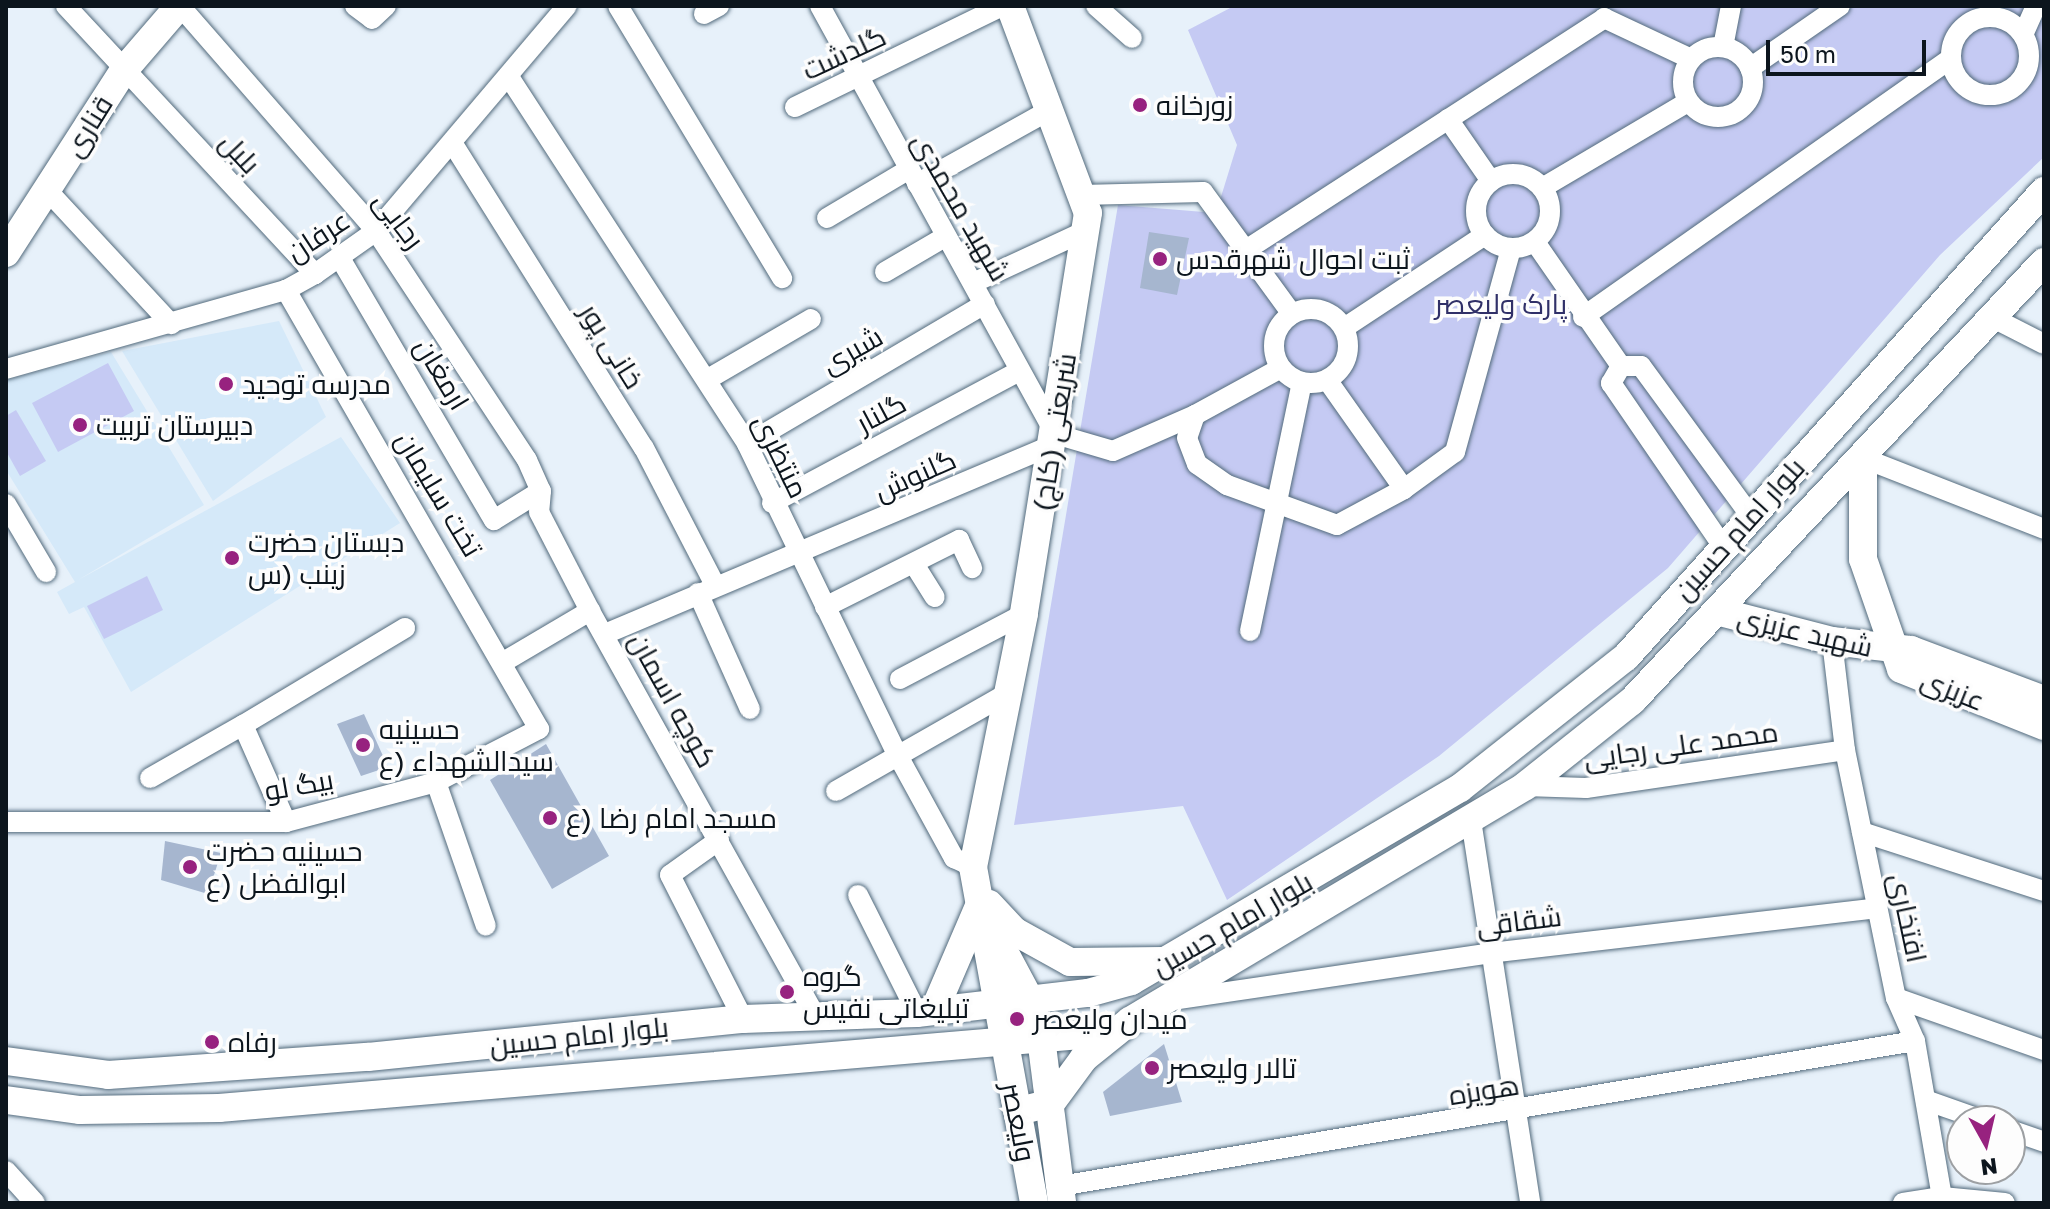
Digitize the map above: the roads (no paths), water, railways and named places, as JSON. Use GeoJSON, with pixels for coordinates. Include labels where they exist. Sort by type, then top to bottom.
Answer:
{"type":"FeatureCollection","features":[{"type":"Feature","properties":{"kind":"main road","name":"قناری"},"geometry":{"type":"LineString","coordinates":[[10,235],[47,190],[124,70],[179,6]]}},
{"type":"Feature","properties":{"kind":"main road","name":"شریعتی (کاج)"},"geometry":{"type":"LineString","coordinates":[[976,887],[1053,440],[1085,231],[1081,195],[1052,109],[1010,6]]}},
{"type":"Feature","properties":{"kind":"main road","name":"بلوار امام حسین"},"geometry":{"type":"LineString","coordinates":[[6,1061],[108,1075],[368,1057],[743,1019],[925,1012],[1088,993],[1176,961],[1512,754],[1626,657],[1722,545],[2044,191]]}},
{"type":"Feature","properties":{"kind":"main road","name":"بلوار امام حسین"},"geometry":{"type":"LineString","coordinates":[[6,1100],[80,1110],[372,1098],[1116,1032],[1525,786],[1632,701],[1720,612],[2044,262]]}},
{"type":"Feature","properties":{"kind":"main road"},"geometry":{"type":"LineString","coordinates":[[1863,458],[1863,559],[1889,651]]}},
{"type":"Feature","properties":{"kind":"main road","name":"شهید عزیزی"},"geometry":{"type":"LineString","coordinates":[[1720,612],[1832,641],[1889,651]]}},
{"type":"Feature","properties":{"kind":"main road","name":"عزیزی"},"geometry":{"type":"LineString","coordinates":[[1889,651],[1911,650],[2044,700]]}},
{"type":"Feature","properties":{"kind":"main road","name":"عزیزی"},"geometry":{"type":"LineString","coordinates":[[1889,651],[1901,669],[2044,726]]}},
{"type":"Feature","properties":{"kind":"main road"},"geometry":{"type":"LineString","coordinates":[[925,1012],[976,887],[1014,931],[1070,962],[1176,961]]}},
{"type":"Feature","properties":{"kind":"main road","name":"ولیعصر"},"geometry":{"type":"LineString","coordinates":[[976,887],[1030,1000],[1041,1038],[1061,1194]]}},
{"type":"Feature","properties":{"kind":"main road","name":"ولیعصر"},"geometry":{"type":"LineString","coordinates":[[976,887],[994,1004],[1019,1111],[1034,1203]]}},
{"type":"Feature","properties":{"kind":"main road"},"geometry":{"type":"LineString","coordinates":[[1019,1111],[1051,1103],[1084,1058],[1116,1032]]}},
{"type":"Feature","properties":{"kind":"main road"},"geometry":{"type":"LineString","coordinates":[[368,1057],[372,1098]]}},
{"type":"Feature","properties":{"kind":"street","name":"بلبل"},"geometry":{"type":"LineString","coordinates":[[66,6],[315,274]]}},
{"type":"Feature","properties":{"kind":"street","name":"رجایی"},"geometry":{"type":"LineString","coordinates":[[179,6],[376,231],[541,491]]}},
{"type":"Feature","properties":{"kind":"street"},"geometry":{"type":"LineString","coordinates":[[355,6],[372,19],[386,6]]}},
{"type":"Feature","properties":{"kind":"street","name":"عرفان"},"geometry":{"type":"LineString","coordinates":[[6,369],[286,290],[340,258],[376,231],[511,80],[567,6]]}},
{"type":"Feature","properties":{"kind":"street"},"geometry":{"type":"LineString","coordinates":[[618,6],[782,278]]}},
{"type":"Feature","properties":{"kind":"street","name":"شهید محمدی"},"geometry":{"type":"LineString","coordinates":[[820,6],[857,80],[985,304],[1053,440]]}},
{"type":"Feature","properties":{"kind":"street","name":"گلدشت"},"geometry":{"type":"LineString","coordinates":[[795,107],[857,80],[1002,6]]}},
{"type":"Feature","properties":{"kind":"street"},"geometry":{"type":"LineString","coordinates":[[1096,6],[1132,38]]}},
{"type":"Feature","properties":{"kind":"street"},"geometry":{"type":"LineString","coordinates":[[1723,47],[1731,6]]}},
{"type":"Feature","properties":{"kind":"street"},"geometry":{"type":"LineString","coordinates":[[1750,68],[1840,6]]}},
{"type":"Feature","properties":{"kind":"street"},"geometry":{"type":"LineString","coordinates":[[2023,35],[2004,19],[1979,18],[1958,33],[1951,58],[1960,82],[1997,95],[2026,71],[2023,35],[2036,6]]}},
{"type":"Feature","properties":{"kind":"street"},"geometry":{"type":"LineString","coordinates":[[1246,250],[1604,18],[1691,59],[1723,47]]}},
{"type":"Feature","properties":{"kind":"street"},"geometry":{"type":"LineString","coordinates":[[1723,47],[1750,68]]}},
{"type":"Feature","properties":{"kind":"street"},"geometry":{"type":"LineString","coordinates":[[1583,317],[1951,58]]}},
{"type":"Feature","properties":{"kind":"street"},"geometry":{"type":"LineString","coordinates":[[1691,59],[1682,80],[1688,102],[1707,116],[1730,116],[1748,101],[1750,68]]}},
{"type":"Feature","properties":{"kind":"street","name":"منتظری"},"geometry":{"type":"LineString","coordinates":[[511,80],[708,379],[747,444],[772,503],[897,754],[954,858],[976,887]]}},
{"type":"Feature","properties":{"kind":"street"},"geometry":{"type":"LineString","coordinates":[[1542,188],[1688,102]]}},
{"type":"Feature","properties":{"kind":"street"},"geometry":{"type":"LineString","coordinates":[[827,218],[1052,109]]}},
{"type":"Feature","properties":{"kind":"street"},"geometry":{"type":"LineString","coordinates":[[1448,119],[1491,181]]}},
{"type":"Feature","properties":{"kind":"street","name":"خانی پور"},"geometry":{"type":"LineString","coordinates":[[453,144],[644,448],[706,588],[750,709]]}},
{"type":"Feature","properties":{"kind":"street"},"geometry":{"type":"LineString","coordinates":[[1524,175],[1542,188],[1551,210],[1535,242],[1511,249],[1485,235],[1477,201],[1491,181],[1524,175]]}},
{"type":"Feature","properties":{"kind":"street"},"geometry":{"type":"LineString","coordinates":[[47,190],[171,324]]}},
{"type":"Feature","properties":{"kind":"street"},"geometry":{"type":"LineString","coordinates":[[1081,195],[1203,192],[1292,314]]}},
{"type":"Feature","properties":{"kind":"street"},"geometry":{"type":"LineString","coordinates":[[973,283],[1085,231]]}},
{"type":"Feature","properties":{"kind":"street"},"geometry":{"type":"LineString","coordinates":[[1344,328],[1485,235]]}},
{"type":"Feature","properties":{"kind":"street"},"geometry":{"type":"LineString","coordinates":[[885,272],[945,237]]}},
{"type":"Feature","properties":{"kind":"street"},"geometry":{"type":"LineString","coordinates":[[1535,242],[1583,317],[1621,366]]}},
{"type":"Feature","properties":{"kind":"street"},"geometry":{"type":"LineString","coordinates":[[1195,415],[1187,438],[1197,464],[1279,507],[1337,525],[1404,489],[1455,452],[1511,249]]}},
{"type":"Feature","properties":{"kind":"street","name":"ارمغان"},"geometry":{"type":"LineString","coordinates":[[340,258],[494,520],[541,491]]}},
{"type":"Feature","properties":{"kind":"street","name":"تخت سلیمان"},"geometry":{"type":"LineString","coordinates":[[286,290],[505,661],[539,729]]}},
{"type":"Feature","properties":{"kind":"street","name":"شیری"},"geometry":{"type":"LineString","coordinates":[[747,444],[985,304]]}},
{"type":"Feature","properties":{"kind":"street"},"geometry":{"type":"LineString","coordinates":[[1327,312],[1344,328],[1345,363],[1327,380],[1302,382],[1281,368],[1274,344],[1292,314],[1327,312]]}},
{"type":"Feature","properties":{"kind":"street"},"geometry":{"type":"LineString","coordinates":[[1993,318],[2044,344]]}},
{"type":"Feature","properties":{"kind":"street"},"geometry":{"type":"LineString","coordinates":[[708,379],[811,319]]}},
{"type":"Feature","properties":{"kind":"street"},"geometry":{"type":"LineString","coordinates":[[1621,366],[1641,366],[1750,515]]}},
{"type":"Feature","properties":{"kind":"street"},"geometry":{"type":"LineString","coordinates":[[1621,366],[1611,383],[1722,545]]}},
{"type":"Feature","properties":{"kind":"street"},"geometry":{"type":"LineString","coordinates":[[1053,440],[1113,451],[1195,415],[1281,368]]}},
{"type":"Feature","properties":{"kind":"street","name":"گلنار"},"geometry":{"type":"LineString","coordinates":[[772,503],[1017,372]]}},
{"type":"Feature","properties":{"kind":"street"},"geometry":{"type":"LineString","coordinates":[[1327,380],[1404,489]]}},
{"type":"Feature","properties":{"kind":"street"},"geometry":{"type":"LineString","coordinates":[[1250,631],[1279,507],[1302,382]]}},
{"type":"Feature","properties":{"kind":"street","name":"گلنوش"},"geometry":{"type":"LineString","coordinates":[[605,634],[706,588],[800,556],[1053,440]]}},
{"type":"Feature","properties":{"kind":"street"},"geometry":{"type":"LineString","coordinates":[[1863,458],[2044,529]]}},
{"type":"Feature","properties":{"kind":"street","name":"کوچه اسمان"},"geometry":{"type":"LineString","coordinates":[[541,491],[539,512],[590,611],[816,1017]]}},
{"type":"Feature","properties":{"kind":"street"},"geometry":{"type":"LineString","coordinates":[[6,504],[46,572]]}},
{"type":"Feature","properties":{"kind":"street"},"geometry":{"type":"LineString","coordinates":[[825,607],[959,540],[972,568]]}},
{"type":"Feature","properties":{"kind":"street"},"geometry":{"type":"LineString","coordinates":[[914,564],[935,597]]}},
{"type":"Feature","properties":{"kind":"street"},"geometry":{"type":"LineString","coordinates":[[505,661],[590,611]]}},
{"type":"Feature","properties":{"kind":"street"},"geometry":{"type":"LineString","coordinates":[[900,679],[1024,614]]}},
{"type":"Feature","properties":{"kind":"street"},"geometry":{"type":"LineString","coordinates":[[150,778],[405,628]]}},
{"type":"Feature","properties":{"kind":"street","name":"افتخاری"},"geometry":{"type":"LineString","coordinates":[[1832,641],[1845,750],[1876,908],[1896,998],[1915,1041],[1928,1101],[1942,1200]]}},
{"type":"Feature","properties":{"kind":"street"},"geometry":{"type":"LineString","coordinates":[[836,791],[1008,693]]}},
{"type":"Feature","properties":{"kind":"street"},"geometry":{"type":"LineString","coordinates":[[243,725],[286,822]]}},
{"type":"Feature","properties":{"kind":"street","name":"بیگ لو"},"geometry":{"type":"LineString","coordinates":[[6,822],[286,822],[436,782],[539,729]]}},
{"type":"Feature","properties":{"kind":"street","name":"محمد علی رجایی"},"geometry":{"type":"LineString","coordinates":[[1525,786],[1586,788],[1845,750]]}},
{"type":"Feature","properties":{"kind":"street"},"geometry":{"type":"LineString","coordinates":[[436,782],[486,926]]}},
{"type":"Feature","properties":{"kind":"street"},"geometry":{"type":"LineString","coordinates":[[1471,820],[1530,1203]]}},
{"type":"Feature","properties":{"kind":"street"},"geometry":{"type":"LineString","coordinates":[[1862,832],[2044,891]]}},
{"type":"Feature","properties":{"kind":"street"},"geometry":{"type":"LineString","coordinates":[[719,840],[670,875],[743,1019]]}},
{"type":"Feature","properties":{"kind":"street"},"geometry":{"type":"LineString","coordinates":[[858,895],[925,1012]]}},
{"type":"Feature","properties":{"kind":"street","name":"شقاقی"},"geometry":{"type":"LineString","coordinates":[[1169,1001],[1490,953],[1876,908]]}},
{"type":"Feature","properties":{"kind":"street"},"geometry":{"type":"LineString","coordinates":[[1896,998],[2044,1050]]}},
{"type":"Feature","properties":{"kind":"street","name":"هویزه"},"geometry":{"type":"LineString","coordinates":[[1061,1194],[1915,1041]]}},
{"type":"Feature","properties":{"kind":"street"},"geometry":{"type":"LineString","coordinates":[[1928,1101],[1946,1107]]}},
{"type":"Feature","properties":{"kind":"street"},"geometry":{"type":"LineString","coordinates":[[6,1171],[35,1203]]}},
{"type":"Feature","properties":{"kind":"street"},"geometry":{"type":"LineString","coordinates":[[1903,1203],[1942,1200],[2005,1203]]}},
{"type":"Feature","properties":{"kind":"place","name":"زورخانه"},"geometry":{"type":"Point","coordinates":[1140,105]}},
{"type":"Feature","properties":{"kind":"place","name":"ثبت احوال شهرقدس"},"geometry":{"type":"Point","coordinates":[1160,259]}},
{"type":"Feature","properties":{"kind":"place","name":"مدرسه توحید"},"geometry":{"type":"Point","coordinates":[226,384]}},
{"type":"Feature","properties":{"kind":"place","name":"دبیرستان تربیت"},"geometry":{"type":"Point","coordinates":[80,425]}},
{"type":"Feature","properties":{"kind":"place","name":"دبستان حضرت زینب (س"},"geometry":{"type":"Point","coordinates":[232,558]}},
{"type":"Feature","properties":{"kind":"place","name":"حسینیه سیدالشهداء (ع"},"geometry":{"type":"Point","coordinates":[363,745]}},
{"type":"Feature","properties":{"kind":"place","name":"مسجد امام رضا (ع"},"geometry":{"type":"Point","coordinates":[550,818]}},
{"type":"Feature","properties":{"kind":"place","name":"حسینیه حضرت ابوالفضل (ع"},"geometry":{"type":"Point","coordinates":[190,867]}},
{"type":"Feature","properties":{"kind":"place","name":"گروه تبلیغاتی نفیس"},"geometry":{"type":"Point","coordinates":[787,992]}},
{"type":"Feature","properties":{"kind":"place","name":"میدان ولیعصر"},"geometry":{"type":"Point","coordinates":[1017,1019]}},
{"type":"Feature","properties":{"kind":"place","name":"رفاه"},"geometry":{"type":"Point","coordinates":[212,1042]}},
{"type":"Feature","properties":{"kind":"place","name":"تالار ولیعصر"},"geometry":{"type":"Point","coordinates":[1152,1068]}},
{"type":"Feature","properties":{"kind":"park label","name":"پارک ولیعصر"},"geometry":{"type":"Point","coordinates":[1501,304]}}]}
